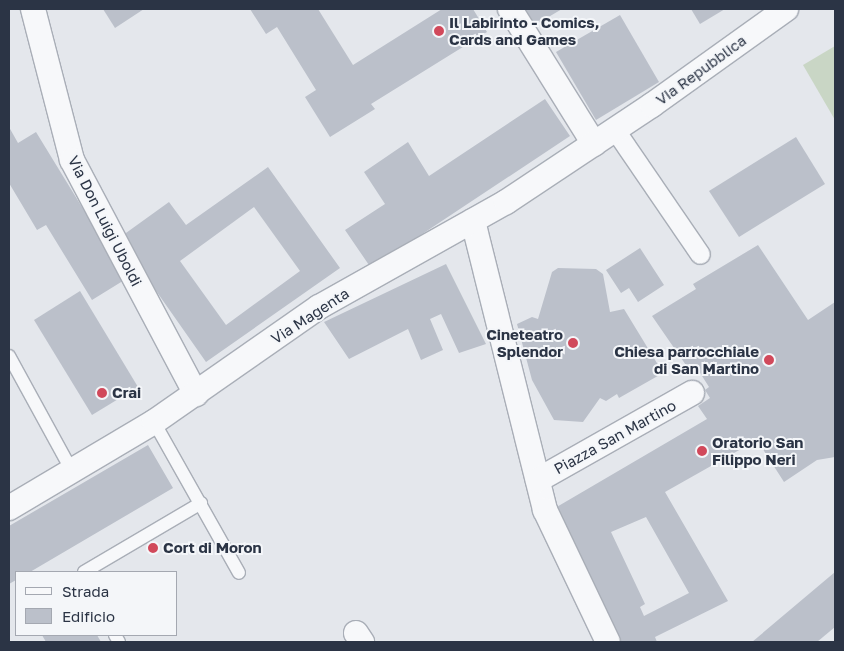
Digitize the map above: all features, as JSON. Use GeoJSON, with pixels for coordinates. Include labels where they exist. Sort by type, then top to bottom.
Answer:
{"type":"FeatureCollection","features":[{"type":"Feature","properties":{"kind":"street","name":"Via Don Luigi Uboldi"},"geometry":{"type":"LineString","coordinates":[[33,9],[72,160],[196,394]]}},
{"type":"Feature","properties":{"kind":"street"},"geometry":{"type":"LineString","coordinates":[[510,9],[594,144]]}},
{"type":"Feature","properties":{"kind":"street","name":"Via Repubblica"},"geometry":{"type":"LineString","coordinates":[[615,130],[786,9]]}},
{"type":"Feature","properties":{"kind":"street","name":"Via Magenta"},"geometry":{"type":"LineString","coordinates":[[9,508],[154,422],[319,307],[473,221],[615,130]]}},
{"type":"Feature","properties":{"kind":"street"},"geometry":{"type":"LineString","coordinates":[[615,130],[700,254]]}},
{"type":"Feature","properties":{"kind":"street"},"geometry":{"type":"LineString","coordinates":[[473,221],[538,480],[554,532],[608,642]]}},
{"type":"Feature","properties":{"kind":"street","name":"Piazza San Martino"},"geometry":{"type":"LineString","coordinates":[[538,480],[692,393]]}},
{"type":"Feature","properties":{"kind":"lane"},"geometry":{"type":"LineString","coordinates":[[9,356],[72,471]]}},
{"type":"Feature","properties":{"kind":"lane"},"geometry":{"type":"LineString","coordinates":[[154,422],[239,573]]}},
{"type":"Feature","properties":{"kind":"lane"},"geometry":{"type":"LineString","coordinates":[[86,571],[201,503]]}},
{"type":"Feature","properties":{"kind":"green space"},"geometry":{"type":"Polygon","coordinates":[[[835,46],[835,120],[803,65],[835,46]]]}},
{"type":"Feature","properties":{"kind":"building"},"geometry":{"type":"Polygon","coordinates":[[[103,9],[144,9],[115,28],[103,9]]]}},
{"type":"Feature","properties":{"kind":"building"},"geometry":{"type":"Polygon","coordinates":[[[250,9],[318,9],[353,65],[442,9],[473,9],[487,32],[371,104],[375,109],[330,137],[305,97],[316,90],[277,27],[266,34],[250,9]]]}},
{"type":"Feature","properties":{"kind":"building"},"geometry":{"type":"Polygon","coordinates":[[[525,9],[562,9],[535,25],[525,9]]]}},
{"type":"Feature","properties":{"kind":"building"},"geometry":{"type":"Polygon","coordinates":[[[691,9],[725,9],[700,24],[691,9]]]}},
{"type":"Feature","properties":{"kind":"building"},"geometry":{"type":"Polygon","coordinates":[[[620,15],[659,82],[596,120],[556,52],[620,15]]]}},
{"type":"Feature","properties":{"kind":"building"},"geometry":{"type":"Polygon","coordinates":[[[545,99],[570,136],[371,268],[345,230],[385,204],[364,172],[408,142],[429,176],[545,99]]]}},
{"type":"Feature","properties":{"kind":"building"},"geometry":{"type":"Polygon","coordinates":[[[9,127],[18,143],[36,132],[126,279],[92,300],[46,225],[37,230],[9,183],[9,127]]]}},
{"type":"Feature","properties":{"kind":"building"},"geometry":{"type":"Polygon","coordinates":[[[796,137],[825,184],[739,237],[709,191],[796,137]]]}},
{"type":"Feature","properties":{"kind":"building"},"geometry":{"type":"Polygon","coordinates":[[[268,167],[340,268],[206,362],[119,238],[169,202],[186,225],[268,167]],[[254,207],[180,261],[226,325],[300,271],[254,207]]]}},
{"type":"Feature","properties":{"kind":"building"},"geometry":{"type":"Polygon","coordinates":[[[758,245],[808,320],[835,302],[835,457],[817,460],[784,482],[757,440],[665,492],[728,601],[655,637],[657,642],[619,642],[555,508],[707,419],[698,406],[710,398],[705,390],[709,387],[697,368],[690,371],[652,316],[696,289],[693,284],[758,245]],[[646,517],[611,532],[645,604],[640,607],[644,616],[689,593],[646,517]]]}},
{"type":"Feature","properties":{"kind":"building"},"geometry":{"type":"Polygon","coordinates":[[[640,248],[664,285],[638,302],[629,288],[621,293],[606,270],[640,248]]]}},
{"type":"Feature","properties":{"kind":"building"},"geometry":{"type":"Polygon","coordinates":[[[446,264],[486,344],[459,353],[441,314],[430,319],[443,350],[421,360],[408,329],[349,359],[324,322],[446,264]]]}},
{"type":"Feature","properties":{"kind":"building"},"geometry":{"type":"Polygon","coordinates":[[[558,268],[596,269],[603,274],[610,312],[624,309],[663,373],[619,398],[617,394],[606,401],[600,398],[583,422],[554,420],[532,380],[517,324],[532,317],[538,319],[552,272],[558,268]]]}},
{"type":"Feature","properties":{"kind":"building"},"geometry":{"type":"Polygon","coordinates":[[[80,291],[138,387],[92,415],[34,320],[80,291]]]}},
{"type":"Feature","properties":{"kind":"building"},"geometry":{"type":"Polygon","coordinates":[[[148,445],[173,488],[32,571],[15,571],[15,581],[9,584],[9,526],[148,445]]]}},
{"type":"Feature","properties":{"kind":"building"},"geometry":{"type":"Polygon","coordinates":[[[835,572],[835,627],[817,642],[752,642],[835,572]]]}},
{"type":"Feature","properties":{"kind":"building"},"geometry":{"type":"Polygon","coordinates":[[[43,636],[98,636],[101,642],[46,642],[43,636]]]}},
{"type":"Feature","properties":{"kind":"place","name":"Il Labirinto - Comics, Cards and Games"},"geometry":{"type":"Point","coordinates":[439,31]}},
{"type":"Feature","properties":{"kind":"place","name":"Cineteatro Splendor"},"geometry":{"type":"Point","coordinates":[573,343]}},
{"type":"Feature","properties":{"kind":"place","name":"Chiesa parrocchiale di San Martino"},"geometry":{"type":"Point","coordinates":[769,360]}},
{"type":"Feature","properties":{"kind":"place","name":"Crai"},"geometry":{"type":"Point","coordinates":[102,393]}},
{"type":"Feature","properties":{"kind":"place","name":"Oratorio San Filippo Neri"},"geometry":{"type":"Point","coordinates":[702,451]}},
{"type":"Feature","properties":{"kind":"place","name":"Cort di Moron"},"geometry":{"type":"Point","coordinates":[153,548]}}]}
